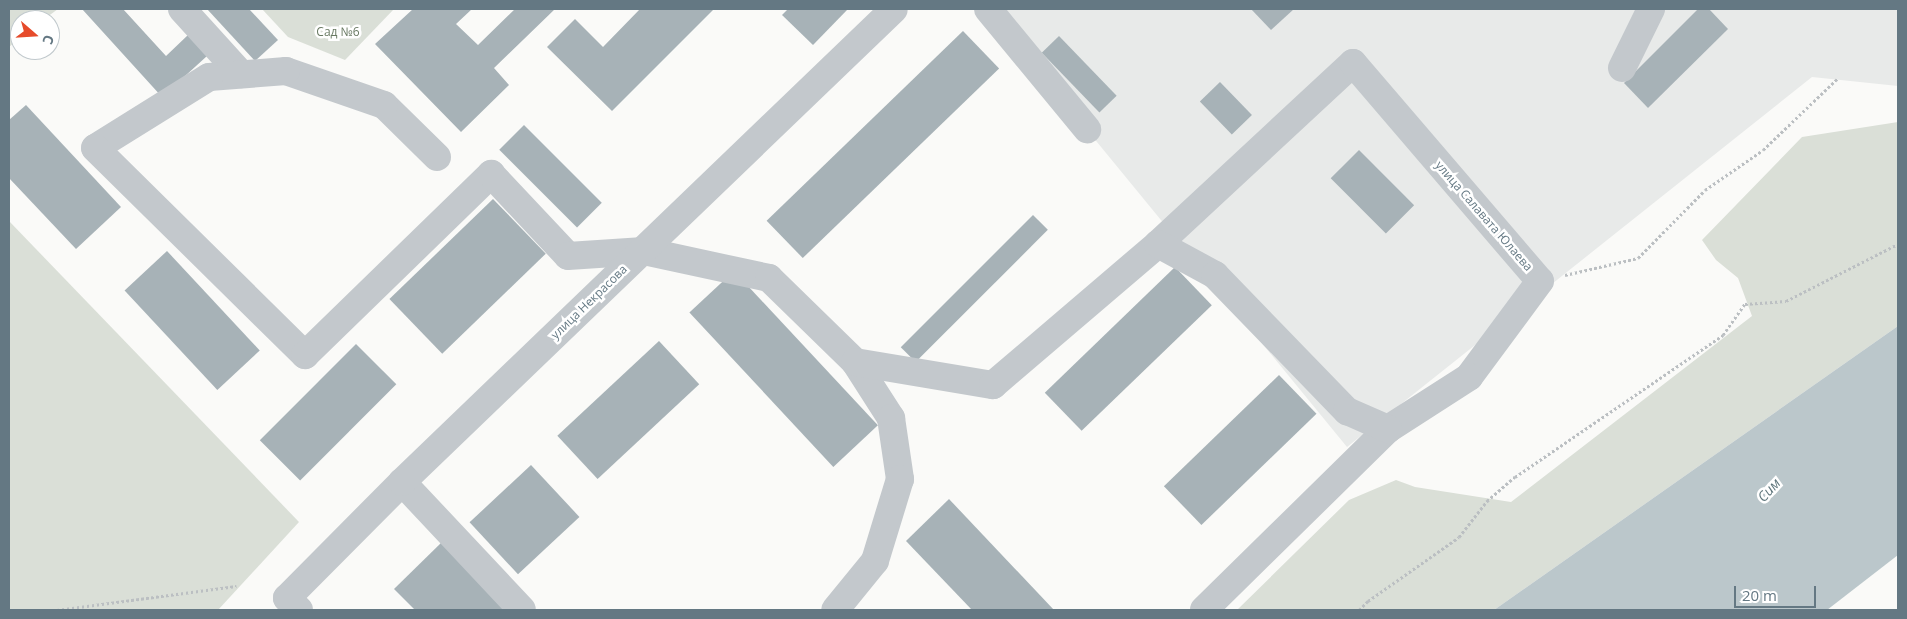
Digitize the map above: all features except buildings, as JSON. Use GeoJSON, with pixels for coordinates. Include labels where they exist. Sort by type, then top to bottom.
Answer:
{"type":"FeatureCollection","features":[{"type":"Feature","properties":{"kind":"street"},"geometry":{"type":"LineString","coordinates":[[182,9],[241,74]]}},
{"type":"Feature","properties":{"kind":"street","name":"улица Некрасова"},"geometry":{"type":"LineString","coordinates":[[293,604],[402,482],[894,9]]}},
{"type":"Feature","properties":{"kind":"street"},"geometry":{"type":"LineString","coordinates":[[988,9],[1087,129]]}},
{"type":"Feature","properties":{"kind":"street"},"geometry":{"type":"LineString","coordinates":[[1622,68],[1651,9]]}},
{"type":"Feature","properties":{"kind":"street","name":"улица Салавата Юлаева"},"geometry":{"type":"LineString","coordinates":[[1158,244],[1353,63],[1540,282],[1469,377],[1388,429],[1204,610]]}},
{"type":"Feature","properties":{"kind":"street"},"geometry":{"type":"LineString","coordinates":[[437,157],[384,104],[286,71],[210,77],[95,148],[305,355],[491,174],[568,256],[644,250],[768,278],[855,362],[891,418],[900,479],[875,561],[834,610]]}},
{"type":"Feature","properties":{"kind":"street"},"geometry":{"type":"LineString","coordinates":[[855,362],[993,385],[1158,244],[1216,275],[1347,411],[1388,429]]}},
{"type":"Feature","properties":{"kind":"street"},"geometry":{"type":"LineString","coordinates":[[402,482],[522,610]]}},
{"type":"Feature","properties":{"kind":"path"},"geometry":{"type":"LineString","coordinates":[[1540,282],[1638,258],[1705,190],[1764,150],[1838,78]]}},
{"type":"Feature","properties":{"kind":"path"},"geometry":{"type":"LineString","coordinates":[[1359,610],[1368,601],[1459,537],[1487,501],[1515,478],[1723,335],[1745,304],[1786,300],[1898,244]]}},
{"type":"Feature","properties":{"kind":"path"},"geometry":{"type":"LineString","coordinates":[[57,610],[236,586]]}},
{"type":"Feature","properties":{"kind":"shaded area"},"geometry":{"type":"Polygon","coordinates":[[[988,9],[1898,9],[1898,86],[1812,77],[1347,447],[988,9]]]}},
{"type":"Feature","properties":{"kind":"green space"},"geometry":{"type":"Polygon","coordinates":[[[9,9],[58,9],[10,10],[9,47],[9,9]]]}},
{"type":"Feature","properties":{"kind":"green space","name":"Сад №6"},"geometry":{"type":"Polygon","coordinates":[[[262,9],[394,9],[345,60],[288,37],[262,9]]]}},
{"type":"Feature","properties":{"kind":"green space"},"geometry":{"type":"Polygon","coordinates":[[[1898,122],[1898,326],[1494,610],[1237,610],[1349,500],[1396,480],[1415,487],[1511,502],[1752,316],[1738,278],[1716,260],[1702,240],[1802,137],[1898,122]]]}},
{"type":"Feature","properties":{"kind":"green space"},"geometry":{"type":"Polygon","coordinates":[[[9,221],[299,522],[218,610],[9,610],[9,221]]]}},
{"type":"Feature","properties":{"kind":"water","name":"Сим"},"geometry":{"type":"Polygon","coordinates":[[[1898,326],[1898,555],[1827,610],[1494,610],[1898,326]]]}}]}
